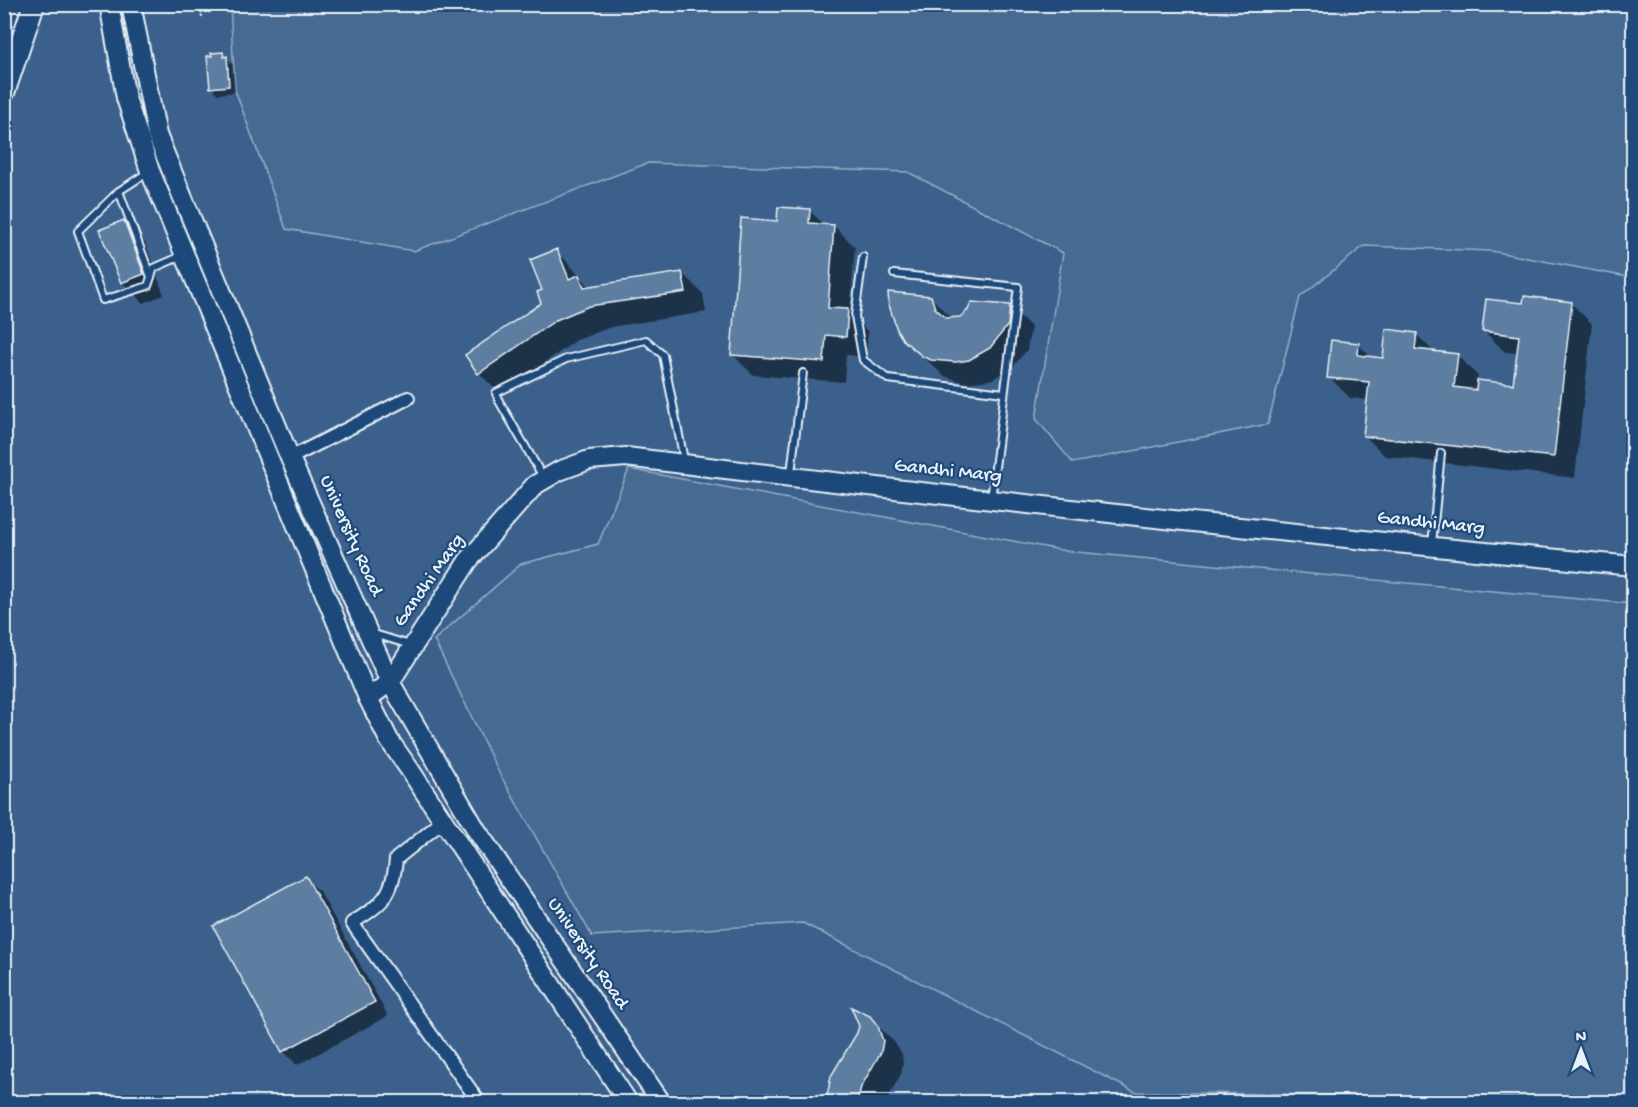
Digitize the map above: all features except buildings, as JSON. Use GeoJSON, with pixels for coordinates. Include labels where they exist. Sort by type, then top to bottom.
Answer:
{"type":"FeatureCollection","features":[{"type":"Feature","properties":{"kind":"main road"},"geometry":{"type":"LineString","coordinates":[[4,93],[34,4]]}},
{"type":"Feature","properties":{"kind":"main road"},"geometry":{"type":"LineString","coordinates":[[131,6],[109,8],[126,98],[150,171],[368,698],[389,740],[628,1102]]}},
{"type":"Feature","properties":{"kind":"main road","name":"University Road"},"geometry":{"type":"LineString","coordinates":[[131,6],[157,135],[290,458],[390,681],[477,831],[661,1102]]}},
{"type":"Feature","properties":{"kind":"main road"},"geometry":{"type":"LineString","coordinates":[[208,314],[227,305]]}},
{"type":"Feature","properties":{"kind":"main road","name":"Gandhi Marg"},"geometry":{"type":"LineString","coordinates":[[368,698],[390,681],[468,561],[535,485],[559,471],[589,460],[626,457],[1432,548],[1634,566]]}},
{"type":"Feature","properties":{"kind":"street"},"geometry":{"type":"LineString","coordinates":[[290,458],[408,398]]}},
{"type":"Feature","properties":{"kind":"street"},"geometry":{"type":"LineString","coordinates":[[443,821],[396,859],[390,891],[382,903],[352,923],[479,1102]]}},
{"type":"Feature","properties":{"kind":"lane"},"geometry":{"type":"LineString","coordinates":[[150,171],[119,191],[78,231],[103,300],[148,286],[153,268],[184,255]]}},
{"type":"Feature","properties":{"kind":"lane"},"geometry":{"type":"LineString","coordinates":[[119,191],[151,277]]}},
{"type":"Feature","properties":{"kind":"lane"},"geometry":{"type":"LineString","coordinates":[[863,257],[855,316],[863,360],[888,379],[1004,393]]}},
{"type":"Feature","properties":{"kind":"lane"},"geometry":{"type":"LineString","coordinates":[[894,274],[1018,287],[991,500]]}},
{"type":"Feature","properties":{"kind":"lane"},"geometry":{"type":"LineString","coordinates":[[545,479],[496,393],[566,359],[646,340],[663,354],[685,464]]}},
{"type":"Feature","properties":{"kind":"lane"},"geometry":{"type":"LineString","coordinates":[[790,477],[803,373]]}},
{"type":"Feature","properties":{"kind":"lane"},"geometry":{"type":"LineString","coordinates":[[1432,548],[1441,453]]}},
{"type":"Feature","properties":{"kind":"lane"},"geometry":{"type":"LineString","coordinates":[[368,632],[413,646]]}},
{"type":"Feature","properties":{"kind":"lane"},"geometry":{"type":"LineString","coordinates":[[742,1102],[760,1097],[787,1102]]}},
{"type":"Feature","properties":{"kind":"path"},"geometry":{"type":"LineString","coordinates":[[200,4],[202,17]]}},
{"type":"Feature","properties":{"kind":"shaded area"},"geometry":{"type":"Polygon","coordinates":[[[36,5],[1633,5],[1633,1102],[5,1102],[4,134],[18,89],[36,5]]]}},
{"type":"Feature","properties":{"kind":"shaded area"},"geometry":{"type":"Polygon","coordinates":[[[230,5],[1633,5],[1633,278],[1491,251],[1364,246],[1300,297],[1268,424],[1073,463],[1036,419],[1063,253],[908,172],[648,163],[414,251],[286,229],[235,90],[230,5]]]}},
{"type":"Feature","properties":{"kind":"shaded area"},"geometry":{"type":"Polygon","coordinates":[[[629,469],[1066,551],[1633,604],[1633,1100],[1135,1092],[803,923],[592,936],[497,769],[434,640],[521,564],[598,544],[629,469]]]}}]}
